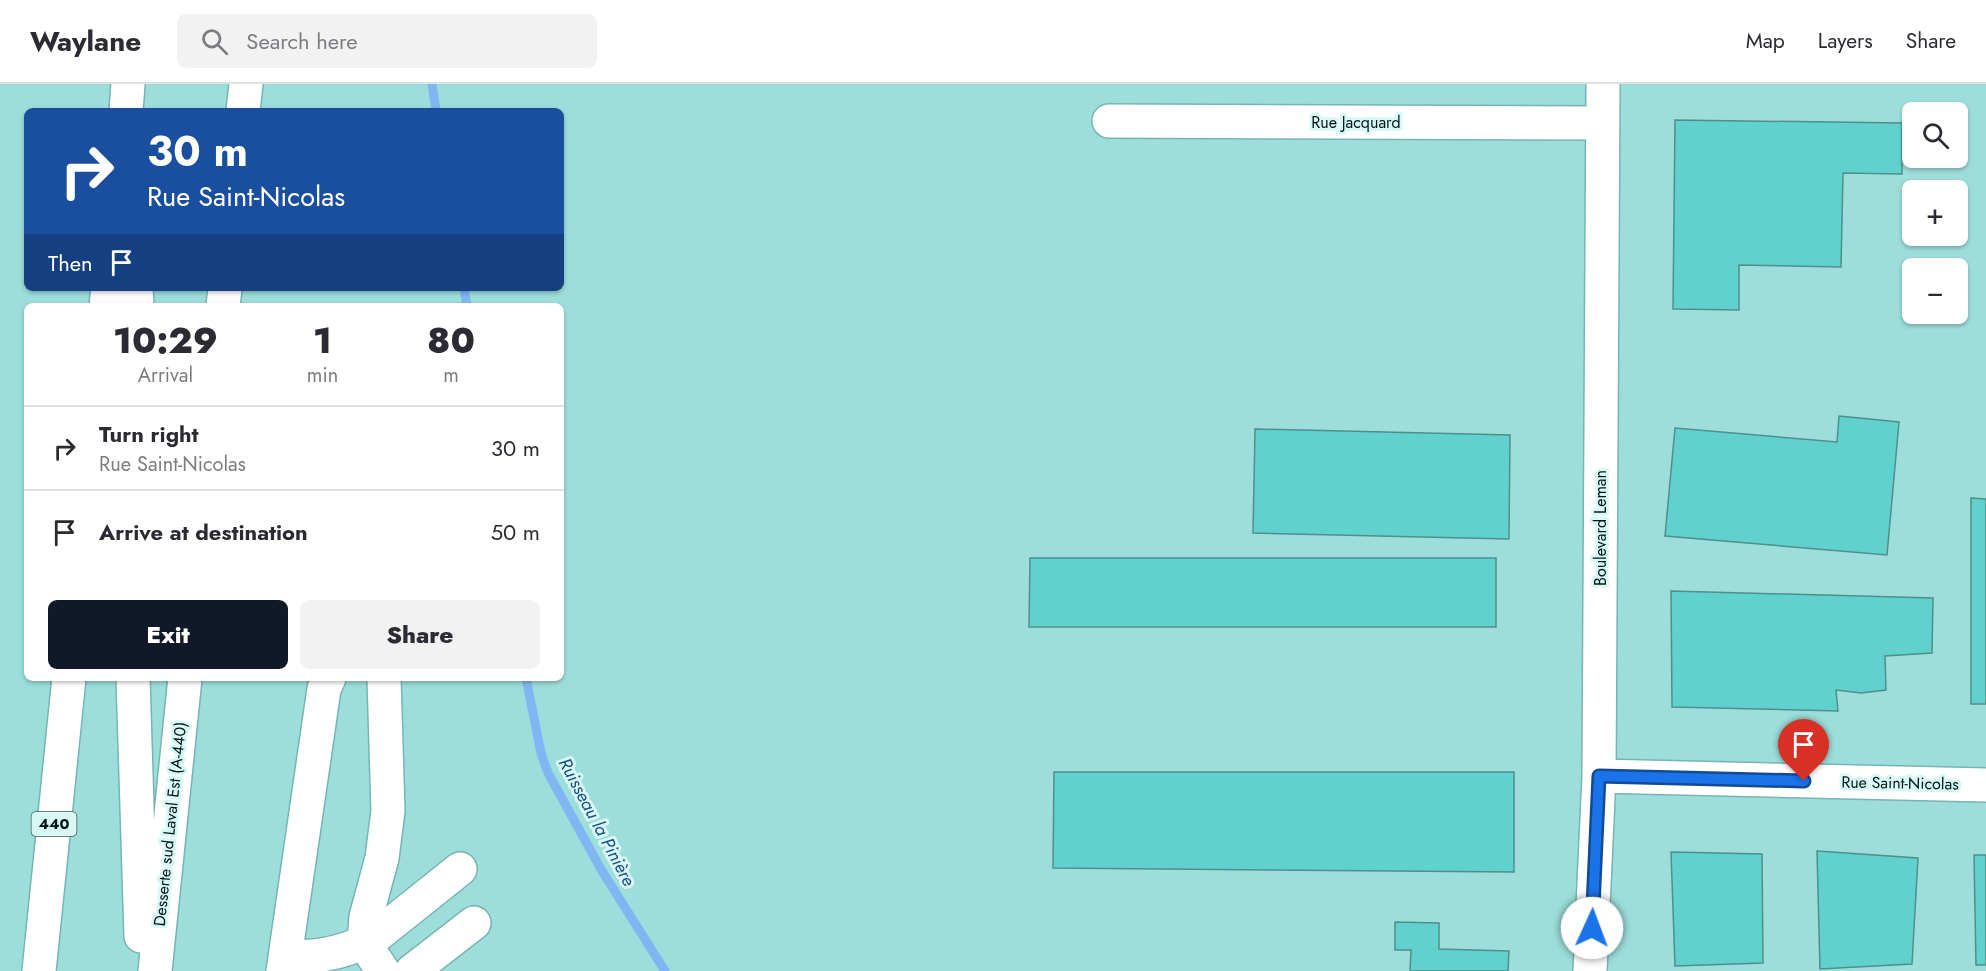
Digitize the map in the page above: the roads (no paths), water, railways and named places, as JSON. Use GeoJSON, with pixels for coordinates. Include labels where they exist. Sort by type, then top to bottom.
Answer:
{"type":"FeatureCollection","features":[{"type":"Feature","properties":{"kind":"main road"},"geometry":{"type":"LineString","coordinates":[[126,108],[130,84]]}},
{"type":"Feature","properties":{"kind":"main road"},"geometry":{"type":"LineString","coordinates":[[130,84],[133,108]]}},
{"type":"Feature","properties":{"kind":"main road"},"geometry":{"type":"LineString","coordinates":[[243,108],[246,84]]}},
{"type":"Feature","properties":{"kind":"main road","name":"Boulevard Leman"},"geometry":{"type":"LineString","coordinates":[[1590,971],[1599,776],[1603,84]]}},
{"type":"Feature","properties":{"kind":"main road","name":"Rue Jacquard"},"geometry":{"type":"LineString","coordinates":[[1109,122],[1603,123]]}},
{"type":"Feature","properties":{"kind":"main road","name":"440"},"geometry":{"type":"LineString","coordinates":[[39,971],[69,681]]}},
{"type":"Feature","properties":{"kind":"main road"},"geometry":{"type":"LineString","coordinates":[[133,681],[142,971]]}},
{"type":"Feature","properties":{"kind":"main road","name":"Desserte sud Laval Est (A-440)"},"geometry":{"type":"LineString","coordinates":[[155,971],[185,681]]}},
{"type":"Feature","properties":{"kind":"main road"},"geometry":{"type":"LineString","coordinates":[[328,681],[324,689],[284,963],[349,950],[364,943],[460,869]]}},
{"type":"Feature","properties":{"kind":"main road"},"geometry":{"type":"LineString","coordinates":[[382,971],[364,943],[366,917],[382,858],[388,811],[384,681]]}},
{"type":"Feature","properties":{"kind":"main road","name":"Rue Saint-Nicolas"},"geometry":{"type":"LineString","coordinates":[[1599,776],[1986,785]]}},
{"type":"Feature","properties":{"kind":"main road"},"geometry":{"type":"LineString","coordinates":[[412,971],[474,923]]}},
{"type":"Feature","properties":{"kind":"waterway","name":"Ruisseau la Pinière"},"geometry":{"type":"LineString","coordinates":[[432,84],[436,108]]}},
{"type":"Feature","properties":{"kind":"waterway","name":"Ruisseau la Pinière"},"geometry":{"type":"LineString","coordinates":[[464,291],[466,303]]}},
{"type":"Feature","properties":{"kind":"waterway","name":"Ruisseau la Pinière"},"geometry":{"type":"LineString","coordinates":[[527,681],[541,753],[548,773],[602,871],[665,971]]}}]}
